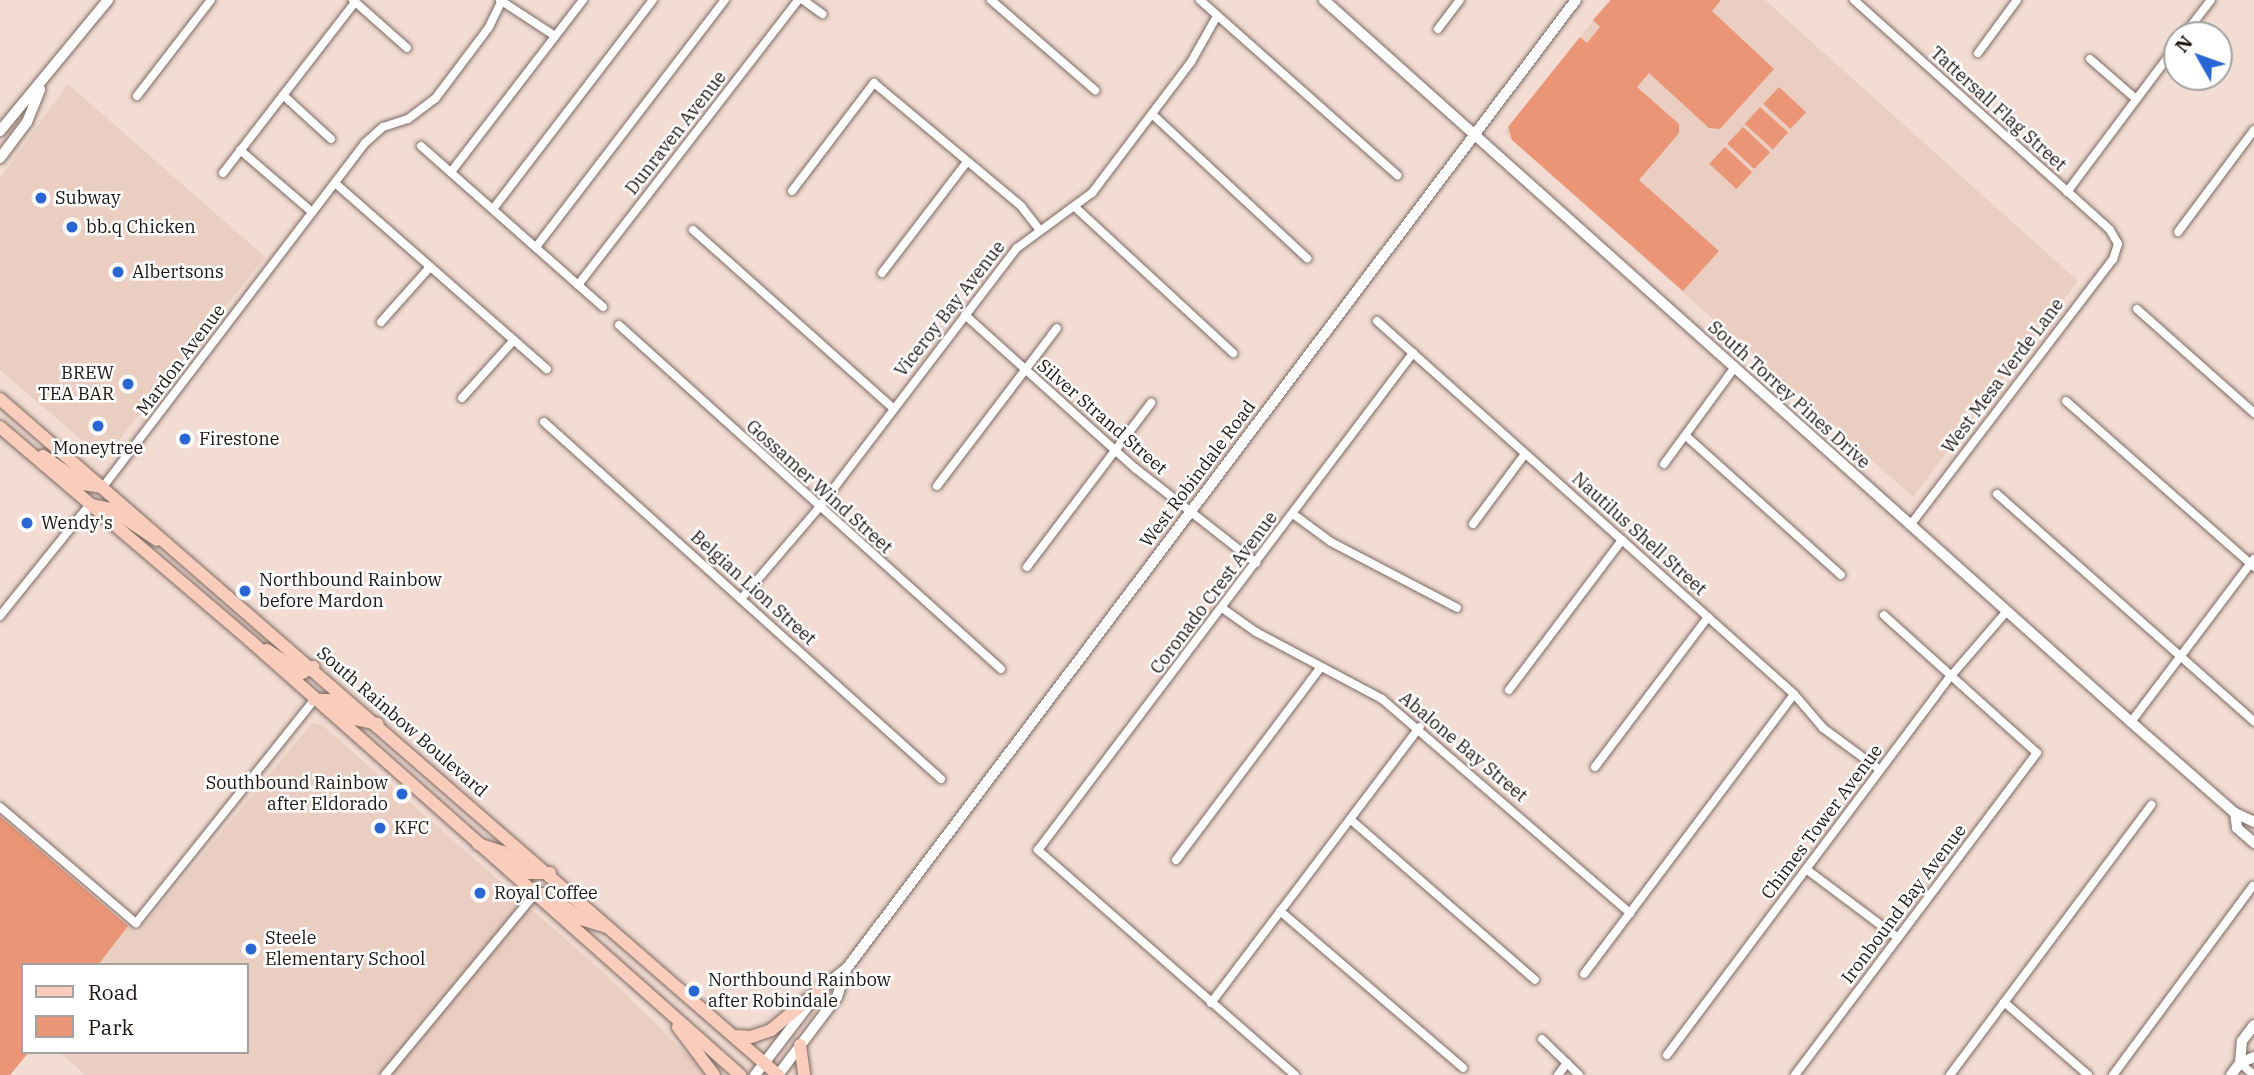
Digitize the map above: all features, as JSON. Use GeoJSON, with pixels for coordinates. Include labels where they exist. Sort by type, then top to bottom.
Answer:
{"type":"FeatureCollection","features":[{"type":"Feature","properties":{"kind":"main road"},"geometry":{"type":"LineString","coordinates":[[0,131],[42,84],[108,0]]}},
{"type":"Feature","properties":{"kind":"main road","name":"West Robindale Road"},"geometry":{"type":"LineString","coordinates":[[755,1075],[821,989],[847,968],[1576,0]]}},
{"type":"Feature","properties":{"kind":"main road"},"geometry":{"type":"LineString","coordinates":[[0,158],[27,122],[42,84]]}},
{"type":"Feature","properties":{"kind":"main road"},"geometry":{"type":"LineString","coordinates":[[0,140],[17,111]]}},
{"type":"Feature","properties":{"kind":"main road","name":"South Rainbow Boulevard"},"geometry":{"type":"LineString","coordinates":[[0,399],[313,667],[778,1075]]}},
{"type":"Feature","properties":{"kind":"main road"},"geometry":{"type":"LineString","coordinates":[[0,427],[254,644],[740,1075]]}},
{"type":"Feature","properties":{"kind":"main road"},"geometry":{"type":"LineString","coordinates":[[21,444],[89,487],[103,487]]}},
{"type":"Feature","properties":{"kind":"main road"},"geometry":{"type":"LineString","coordinates":[[90,505],[111,509],[135,528],[176,550]]}},
{"type":"Feature","properties":{"kind":"main road"},"geometry":{"type":"LineString","coordinates":[[254,644],[302,673],[313,667]]}},
{"type":"Feature","properties":{"kind":"main road"},"geometry":{"type":"LineString","coordinates":[[314,699],[331,700],[354,719],[378,724]]}},
{"type":"Feature","properties":{"kind":"main road"},"geometry":{"type":"LineString","coordinates":[[478,844],[503,852],[530,873],[550,873]]}},
{"type":"Feature","properties":{"kind":"main road"},"geometry":{"type":"LineString","coordinates":[[535,894],[549,894],[581,919],[611,928]]}},
{"type":"Feature","properties":{"kind":"main road","name":"West Robindale Road"},"geometry":{"type":"LineString","coordinates":[[778,1075],[836,997],[847,968]]}},
{"type":"Feature","properties":{"kind":"main road"},"geometry":{"type":"LineString","coordinates":[[734,1036],[751,1037],[771,1030],[821,989]]}},
{"type":"Feature","properties":{"kind":"main road"},"geometry":{"type":"LineString","coordinates":[[664,1007],[713,1075]]}},
{"type":"Feature","properties":{"kind":"main road"},"geometry":{"type":"LineString","coordinates":[[2240,1063],[2242,1041],[2254,1025]]}},
{"type":"Feature","properties":{"kind":"main road"},"geometry":{"type":"LineString","coordinates":[[800,1045],[804,1075]]}},
{"type":"Feature","properties":{"kind":"main road"},"geometry":{"type":"LineString","coordinates":[[2231,1075],[2240,1063],[2254,1057]]}},
{"type":"Feature","properties":{"kind":"street"},"geometry":{"type":"LineString","coordinates":[[137,96],[211,0]]}},
{"type":"Feature","properties":{"kind":"street"},"geometry":{"type":"LineString","coordinates":[[501,0],[555,36]]}},
{"type":"Feature","properties":{"kind":"street","name":"Mardon Avenue"},"geometry":{"type":"LineString","coordinates":[[103,487],[374,133],[408,119],[435,99],[489,27],[501,0]]}},
{"type":"Feature","properties":{"kind":"street"},"geometry":{"type":"LineString","coordinates":[[451,172],[583,0]]}},
{"type":"Feature","properties":{"kind":"street"},"geometry":{"type":"LineString","coordinates":[[493,209],[653,0]]}},
{"type":"Feature","properties":{"kind":"street"},"geometry":{"type":"LineString","coordinates":[[536,247],[725,0]]}},
{"type":"Feature","properties":{"kind":"street"},"geometry":{"type":"LineString","coordinates":[[801,0],[822,15]]}},
{"type":"Feature","properties":{"kind":"street","name":"Dunraven Avenue"},"geometry":{"type":"LineString","coordinates":[[578,285],[801,0]]}},
{"type":"Feature","properties":{"kind":"street"},"geometry":{"type":"LineString","coordinates":[[991,0],[1095,90]]}},
{"type":"Feature","properties":{"kind":"street"},"geometry":{"type":"LineString","coordinates":[[1200,0],[1397,175]]}},
{"type":"Feature","properties":{"kind":"street","name":"South Torrey Pines Drive"},"geometry":{"type":"LineString","coordinates":[[1324,0],[2131,722],[2235,813],[2254,822]]}},
{"type":"Feature","properties":{"kind":"street"},"geometry":{"type":"LineString","coordinates":[[1438,29],[1460,0]]}},
{"type":"Feature","properties":{"kind":"street","name":"Tattersall Flag Street"},"geometry":{"type":"LineString","coordinates":[[1854,0],[2116,237],[2118,244]]}},
{"type":"Feature","properties":{"kind":"street"},"geometry":{"type":"LineString","coordinates":[[1978,53],[2017,0]]}},
{"type":"Feature","properties":{"kind":"street"},"geometry":{"type":"LineString","coordinates":[[2195,21],[2208,4],[2198,0]]}},
{"type":"Feature","properties":{"kind":"street"},"geometry":{"type":"LineString","coordinates":[[223,173],[354,1],[407,48]]}},
{"type":"Feature","properties":{"kind":"street","name":"Viceroy Bay Avenue"},"geometry":{"type":"LineString","coordinates":[[741,599],[818,509],[1017,248],[1039,229],[1076,208],[1191,62],[1217,16]]}},
{"type":"Feature","properties":{"kind":"street"},"geometry":{"type":"LineString","coordinates":[[2090,59],[2136,99]]}},
{"type":"Feature","properties":{"kind":"street"},"geometry":{"type":"LineString","coordinates":[[2067,192],[2163,63]]}},
{"type":"Feature","properties":{"kind":"street"},"geometry":{"type":"LineString","coordinates":[[792,191],[874,83],[1021,206],[1039,229]]}},
{"type":"Feature","properties":{"kind":"street"},"geometry":{"type":"LineString","coordinates":[[283,94],[331,139]]}},
{"type":"Feature","properties":{"kind":"street"},"geometry":{"type":"LineString","coordinates":[[1152,114],[1307,258]]}},
{"type":"Feature","properties":{"kind":"street"},"geometry":{"type":"LineString","coordinates":[[2178,232],[2254,130]]}},
{"type":"Feature","properties":{"kind":"street"},"geometry":{"type":"LineString","coordinates":[[421,146],[603,307]]}},
{"type":"Feature","properties":{"kind":"street"},"geometry":{"type":"LineString","coordinates":[[240,150],[312,212]]}},
{"type":"Feature","properties":{"kind":"street"},"geometry":{"type":"LineString","coordinates":[[883,273],[967,162]]}},
{"type":"Feature","properties":{"kind":"street"},"geometry":{"type":"LineString","coordinates":[[335,183],[547,369]]}},
{"type":"Feature","properties":{"kind":"street"},"geometry":{"type":"LineString","coordinates":[[1076,208],[1233,353]]}},
{"type":"Feature","properties":{"kind":"street"},"geometry":{"type":"LineString","coordinates":[[693,230],[894,409]]}},
{"type":"Feature","properties":{"kind":"street","name":"West Mesa Verde Lane"},"geometry":{"type":"LineString","coordinates":[[1910,525],[2113,259],[2118,244]]}},
{"type":"Feature","properties":{"kind":"street"},"geometry":{"type":"LineString","coordinates":[[381,322],[430,267]]}},
{"type":"Feature","properties":{"kind":"street"},"geometry":{"type":"LineString","coordinates":[[2137,309],[2254,413]]}},
{"type":"Feature","properties":{"kind":"street","name":"Silver Strand Street"},"geometry":{"type":"LineString","coordinates":[[965,315],[1024,370],[1191,514],[1256,563]]}},
{"type":"Feature","properties":{"kind":"street","name":"Nautilus Shell Street"},"geometry":{"type":"LineString","coordinates":[[1377,321],[1794,694],[1823,728],[1880,770]]}},
{"type":"Feature","properties":{"kind":"street","name":"Gossamer Wind Street"},"geometry":{"type":"LineString","coordinates":[[618,325],[818,509],[1001,669]]}},
{"type":"Feature","properties":{"kind":"street"},"geometry":{"type":"LineString","coordinates":[[937,486],[1057,328]]}},
{"type":"Feature","properties":{"kind":"street"},"geometry":{"type":"LineString","coordinates":[[462,398],[514,341]]}},
{"type":"Feature","properties":{"kind":"street","name":"Coronado Crest Avenue"},"geometry":{"type":"LineString","coordinates":[[1210,1003],[1038,850],[1413,354]]}},
{"type":"Feature","properties":{"kind":"street"},"geometry":{"type":"LineString","coordinates":[[1664,464],[1735,368]]}},
{"type":"Feature","properties":{"kind":"street"},"geometry":{"type":"LineString","coordinates":[[2066,401],[2253,563],[2131,722]]}},
{"type":"Feature","properties":{"kind":"street"},"geometry":{"type":"LineString","coordinates":[[1027,566],[1151,403]]}},
{"type":"Feature","properties":{"kind":"street","name":"Belgian Lion Street"},"geometry":{"type":"LineString","coordinates":[[544,422],[941,779]]}},
{"type":"Feature","properties":{"kind":"street"},"geometry":{"type":"LineString","coordinates":[[1686,436],[1841,575]]}},
{"type":"Feature","properties":{"kind":"street"},"geometry":{"type":"LineString","coordinates":[[1473,524],[1525,454]]}},
{"type":"Feature","properties":{"kind":"street"},"geometry":{"type":"LineString","coordinates":[[1997,494],[2254,721]]}},
{"type":"Feature","properties":{"kind":"street"},"geometry":{"type":"LineString","coordinates":[[0,616],[90,505]]}},
{"type":"Feature","properties":{"kind":"street"},"geometry":{"type":"LineString","coordinates":[[1293,514],[1331,542],[1457,608]]}},
{"type":"Feature","properties":{"kind":"street"},"geometry":{"type":"LineString","coordinates":[[1509,690],[1622,540]]}},
{"type":"Feature","properties":{"kind":"street","name":"Abalone Bay Street"},"geometry":{"type":"LineString","coordinates":[[1222,608],[1256,632],[1382,699],[1420,727],[1630,913]]}},
{"type":"Feature","properties":{"kind":"street","name":"Chimes Tower Avenue"},"geometry":{"type":"LineString","coordinates":[[1667,1055],[1951,676],[2007,611]]}},
{"type":"Feature","properties":{"kind":"street"},"geometry":{"type":"LineString","coordinates":[[1884,615],[1951,676]]}},
{"type":"Feature","properties":{"kind":"street"},"geometry":{"type":"LineString","coordinates":[[1595,767],[1708,617]]}},
{"type":"Feature","properties":{"kind":"street"},"geometry":{"type":"LineString","coordinates":[[1176,860],[1321,667]]}},
{"type":"Feature","properties":{"kind":"street","name":"Ironbound Bay Avenue"},"geometry":{"type":"LineString","coordinates":[[1795,1075],[2037,753],[1951,676]]}},
{"type":"Feature","properties":{"kind":"street"},"geometry":{"type":"LineString","coordinates":[[1584,974],[1794,694]]}},
{"type":"Feature","properties":{"kind":"street"},"geometry":{"type":"LineString","coordinates":[[0,807],[136,923],[314,699]]}},
{"type":"Feature","properties":{"kind":"street"},"geometry":{"type":"LineString","coordinates":[[1294,1075],[1210,1003],[1420,727]]}},
{"type":"Feature","properties":{"kind":"street"},"geometry":{"type":"LineString","coordinates":[[1950,1075],[2151,805]]}},
{"type":"Feature","properties":{"kind":"street","name":"South Torrey Pines Drive"},"geometry":{"type":"LineString","coordinates":[[2235,813],[2237,828],[2254,843]]}},
{"type":"Feature","properties":{"kind":"street"},"geometry":{"type":"LineString","coordinates":[[1350,819],[1535,980]]}},
{"type":"Feature","properties":{"kind":"street"},"geometry":{"type":"LineString","coordinates":[[1806,869],[1898,938]]}},
{"type":"Feature","properties":{"kind":"street"},"geometry":{"type":"LineString","coordinates":[[2113,1075],[2253,886]]}},
{"type":"Feature","properties":{"kind":"street"},"geometry":{"type":"LineString","coordinates":[[385,1075],[535,894]]}},
{"type":"Feature","properties":{"kind":"street"},"geometry":{"type":"LineString","coordinates":[[1280,911],[1463,1068]]}},
{"type":"Feature","properties":{"kind":"street"},"geometry":{"type":"LineString","coordinates":[[2004,1002],[2088,1075]]}},
{"type":"Feature","properties":{"kind":"street"},"geometry":{"type":"LineString","coordinates":[[1542,1039],[1579,1075]]}},
{"type":"Feature","properties":{"kind":"street"},"geometry":{"type":"LineString","coordinates":[[1558,1075],[1567,1063]]}},
{"type":"Feature","properties":{"kind":"street"},"geometry":{"type":"LineString","coordinates":[[2240,1063],[2254,1075]]}},
{"type":"Feature","properties":{"kind":"shaded area"},"geometry":{"type":"Polygon","coordinates":[[[1609,0],[1765,0],[2078,281],[1913,497],[1504,133],[1609,0]]]}},
{"type":"Feature","properties":{"kind":"shaded area"},"geometry":{"type":"Polygon","coordinates":[[[68,84],[265,257],[104,459],[0,370],[0,178],[68,84]]]}},
{"type":"Feature","properties":{"kind":"shaded area"},"geometry":{"type":"Polygon","coordinates":[[[312,723],[322,725],[603,972],[708,1075],[86,1075],[61,1054],[248,1054],[248,963],[100,963],[128,926],[137,934],[312,723]]]}},
{"type":"Feature","properties":{"kind":"green space"},"geometry":{"type":"Polygon","coordinates":[[[1611,0],[1721,0],[1712,11],[1774,69],[1720,129],[1709,128],[1649,73],[1637,87],[1679,124],[1679,133],[1639,180],[1719,251],[1683,291],[1512,140],[1508,127],[1580,37],[1587,43],[1600,27],[1593,20],[1611,0]]]}},
{"type":"Feature","properties":{"kind":"green space"},"geometry":{"type":"Polygon","coordinates":[[[1779,87],[1806,112],[1790,129],[1763,104],[1779,87]]]}},
{"type":"Feature","properties":{"kind":"green space"},"geometry":{"type":"Polygon","coordinates":[[[1760,107],[1788,132],[1773,150],[1745,124],[1760,107]]]}},
{"type":"Feature","properties":{"kind":"green space"},"geometry":{"type":"Polygon","coordinates":[[[1743,127],[1770,152],[1754,169],[1727,144],[1743,127]]]}},
{"type":"Feature","properties":{"kind":"green space"},"geometry":{"type":"Polygon","coordinates":[[[1725,147],[1752,172],[1736,189],[1709,164],[1725,147]]]}},
{"type":"Feature","properties":{"kind":"green space"},"geometry":{"type":"Polygon","coordinates":[[[0,816],[128,926],[100,963],[21,963],[21,1054],[27,1054],[10,1075],[0,1075],[0,816]]]}},
{"type":"Feature","properties":{"kind":"place","name":"Subway"},"geometry":{"type":"Point","coordinates":[41,198]}},
{"type":"Feature","properties":{"kind":"place","name":"bb.q Chicken"},"geometry":{"type":"Point","coordinates":[72,227]}},
{"type":"Feature","properties":{"kind":"place","name":"Albertsons"},"geometry":{"type":"Point","coordinates":[118,272]}},
{"type":"Feature","properties":{"kind":"place","name":"BREW TEA BAR"},"geometry":{"type":"Point","coordinates":[128,384]}},
{"type":"Feature","properties":{"kind":"place","name":"Moneytree"},"geometry":{"type":"Point","coordinates":[98,426]}},
{"type":"Feature","properties":{"kind":"place","name":"Firestone"},"geometry":{"type":"Point","coordinates":[185,439]}},
{"type":"Feature","properties":{"kind":"place","name":"Wendy's"},"geometry":{"type":"Point","coordinates":[27,523]}},
{"type":"Feature","properties":{"kind":"place","name":"Northbound Rainbow before Mardon"},"geometry":{"type":"Point","coordinates":[245,591]}},
{"type":"Feature","properties":{"kind":"place","name":"Southbound Rainbow after Eldorado"},"geometry":{"type":"Point","coordinates":[402,794]}},
{"type":"Feature","properties":{"kind":"place","name":"KFC"},"geometry":{"type":"Point","coordinates":[380,828]}},
{"type":"Feature","properties":{"kind":"place","name":"Royal Coffee"},"geometry":{"type":"Point","coordinates":[480,893]}},
{"type":"Feature","properties":{"kind":"place","name":"Steele Elementary School"},"geometry":{"type":"Point","coordinates":[251,949]}},
{"type":"Feature","properties":{"kind":"place","name":"Northbound Rainbow after Robindale"},"geometry":{"type":"Point","coordinates":[694,991]}}]}
